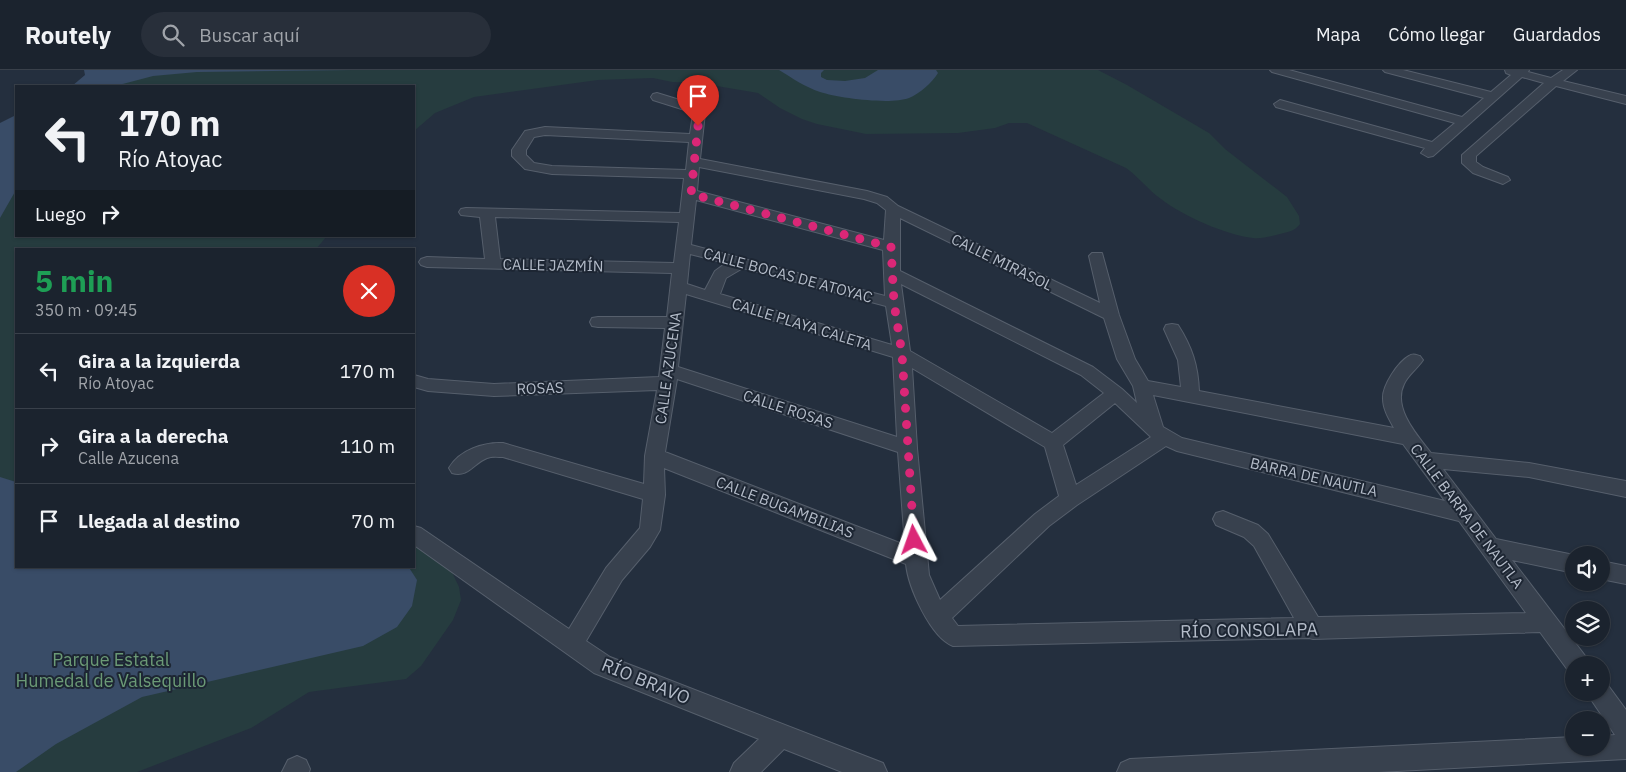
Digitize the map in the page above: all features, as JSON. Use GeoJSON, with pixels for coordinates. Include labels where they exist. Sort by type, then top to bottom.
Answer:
{"type":"FeatureCollection","features":[{"type":"Feature","properties":{"kind":"street"},"geometry":{"type":"LineString","coordinates":[[1276,70],[1463,121]]}},
{"type":"Feature","properties":{"kind":"street"},"geometry":{"type":"LineString","coordinates":[[1389,70],[1492,96]]}},
{"type":"Feature","properties":{"kind":"street"},"geometry":{"type":"LineString","coordinates":[[1504,70],[1561,76],[1626,93]]}},
{"type":"Feature","properties":{"kind":"street"},"geometry":{"type":"LineString","coordinates":[[1280,104],[1431,150],[1522,71]]}},
{"type":"Feature","properties":{"kind":"street"},"geometry":{"type":"LineString","coordinates":[[1561,76],[1626,100]]}},
{"type":"Feature","properties":{"kind":"street"},"geometry":{"type":"LineString","coordinates":[[1503,180],[1478,170],[1469,164],[1469,155],[1561,76]]}},
{"type":"Feature","properties":{"kind":"street","name":"CALLE AZUCENA"},"geometry":{"type":"LineString","coordinates":[[572,644],[614,574],[643,541],[650,530],[653,517],[655,456],[675,323],[682,248],[691,194],[699,113],[697,110],[658,97]]}},
{"type":"Feature","properties":{"kind":"street","name":"CALLE MIRASOL"},"geometry":{"type":"LineString","coordinates":[[696,138],[536,131],[527,137],[519,150],[519,156],[530,166],[552,170],[693,168],[867,195],[882,200],[893,209],[1111,315]]}},
{"type":"Feature","properties":{"kind":"street"},"geometry":{"type":"LineString","coordinates":[[691,194],[891,247]]}},
{"type":"Feature","properties":{"kind":"street"},"geometry":{"type":"LineString","coordinates":[[893,209],[891,247],[894,303],[902,354],[916,559],[918,575],[937,617],[1042,520],[1159,434]]}},
{"type":"Feature","properties":{"kind":"street"},"geometry":{"type":"LineString","coordinates":[[466,212],[686,218]]}},
{"type":"Feature","properties":{"kind":"street"},"geometry":{"type":"LineString","coordinates":[[487,212],[493,263]]}},
{"type":"Feature","properties":{"kind":"street","name":"CALLE BOCAS DE ATOYAC"},"geometry":{"type":"LineString","coordinates":[[682,248],[894,303]]}},
{"type":"Feature","properties":{"kind":"street"},"geometry":{"type":"LineString","coordinates":[[1097,256],[1111,315],[1126,359],[1142,386],[1159,434]]}},
{"type":"Feature","properties":{"kind":"street","name":"CALLE JAZMÍN"},"geometry":{"type":"LineString","coordinates":[[427,262],[680,268]]}},
{"type":"Feature","properties":{"kind":"street"},"geometry":{"type":"LineString","coordinates":[[711,297],[715,280],[722,272],[729,266],[742,263]]}},
{"type":"Feature","properties":{"kind":"street"},"geometry":{"type":"LineString","coordinates":[[893,274],[1087,371],[1116,393],[1159,434]]}},
{"type":"Feature","properties":{"kind":"street","name":"CALLE PLAYA CALETA"},"geometry":{"type":"LineString","coordinates":[[679,288],[902,354],[1053,442]]}},
{"type":"Feature","properties":{"kind":"street"},"geometry":{"type":"LineString","coordinates":[[598,322],[675,323]]}},
{"type":"Feature","properties":{"kind":"street"},"geometry":{"type":"LineString","coordinates":[[1172,329],[1183,347],[1190,366],[1190,394]]}},
{"type":"Feature","properties":{"kind":"street","name":"CALLE BARRA DE NAUTLA"},"geometry":{"type":"LineString","coordinates":[[1414,360],[1394,386],[1392,399],[1395,414],[1409,438],[1571,656]]}},
{"type":"Feature","properties":{"kind":"street","name":"ROSAS"},"geometry":{"type":"LineString","coordinates":[[415,381],[428,385],[494,390],[668,377]]}},
{"type":"Feature","properties":{"kind":"street","name":"CALLE ROSAS"},"geometry":{"type":"LineString","coordinates":[[668,377],[907,448]]}},
{"type":"Feature","properties":{"kind":"street"},"geometry":{"type":"LineString","coordinates":[[1142,386],[1409,438]]}},
{"type":"Feature","properties":{"kind":"street"},"geometry":{"type":"LineString","coordinates":[[1070,499],[1053,442],[1116,393]]}},
{"type":"Feature","properties":{"kind":"street","name":"BARRA DE NAUTLA"},"geometry":{"type":"LineString","coordinates":[[1159,434],[1176,444],[1466,514]]}},
{"type":"Feature","properties":{"kind":"street"},"geometry":{"type":"LineString","coordinates":[[458,468],[476,454],[489,449],[503,450],[655,495]]}},
{"type":"Feature","properties":{"kind":"street","name":"CALLE BUGAMBILIAS"},"geometry":{"type":"LineString","coordinates":[[655,456],[916,559]]}},
{"type":"Feature","properties":{"kind":"street"},"geometry":{"type":"LineString","coordinates":[[1426,460],[1529,470],[1626,489]]}},
{"type":"Feature","properties":{"kind":"street"},"geometry":{"type":"LineString","coordinates":[[1223,519],[1251,531],[1261,540],[1313,628]]}},
{"type":"Feature","properties":{"kind":"street","name":"RÍO BRAVO"},"geometry":{"type":"LineString","coordinates":[[415,535],[602,665],[874,772]]}},
{"type":"Feature","properties":{"kind":"street"},"geometry":{"type":"LineString","coordinates":[[1489,546],[1565,562]]}},
{"type":"Feature","properties":{"kind":"street"},"geometry":{"type":"LineString","coordinates":[[1610,572],[1626,576]]}},
{"type":"Feature","properties":{"kind":"street","name":"RÍO CONSOLAPA"},"geometry":{"type":"LineString","coordinates":[[937,617],[953,636],[1546,622]]}},
{"type":"Feature","properties":{"kind":"street"},"geometry":{"type":"LineString","coordinates":[[1610,698],[1626,703]]}},
{"type":"Feature","properties":{"kind":"street"},"geometry":{"type":"LineString","coordinates":[[1604,701],[1626,730]]}},
{"type":"Feature","properties":{"kind":"street"},"geometry":{"type":"LineString","coordinates":[[743,772],[780,734]]}},
{"type":"Feature","properties":{"kind":"street"},"geometry":{"type":"LineString","coordinates":[[1130,772],[1626,746]]}},
{"type":"Feature","properties":{"kind":"green space"},"geometry":{"type":"Polygon","coordinates":[[[131,70],[1098,70],[1209,133],[1225,149],[1287,197],[1299,216],[1300,224],[1289,232],[1260,238],[1242,236],[1218,229],[1170,205],[1126,168],[1027,123],[1009,123],[995,128],[958,133],[866,134],[802,119],[780,108],[758,93],[699,83],[672,82],[653,78],[598,80],[474,97],[435,113],[415,130],[415,85],[94,85],[131,70]]]}},
{"type":"Feature","properties":{"kind":"green space","name":"Parque Estatal Humedal de Valsequillo"},"geometry":{"type":"Polygon","coordinates":[[[15,135],[15,237],[326,237],[317,248],[15,248],[15,568],[415,568],[415,532],[432,538],[441,549],[459,587],[461,600],[453,620],[421,666],[406,679],[309,692],[251,728],[137,772],[0,772],[0,150],[15,135]]]}},
{"type":"Feature","properties":{"kind":"water"},"geometry":{"type":"Polygon","coordinates":[[[84,70],[352,70],[197,72],[153,76],[119,85],[73,85],[85,75],[84,70]]]}},
{"type":"Feature","properties":{"kind":"water"},"geometry":{"type":"Polygon","coordinates":[[[779,70],[824,70],[821,73],[821,77],[827,80],[845,81],[865,78],[878,70],[936,70],[938,73],[925,88],[909,98],[878,101],[820,92],[779,70]]]}},
{"type":"Feature","properties":{"kind":"water"},"geometry":{"type":"Polygon","coordinates":[[[15,116],[15,192],[0,218],[0,123],[15,116]]]}},
{"type":"Feature","properties":{"kind":"water","name":"Parque Estatal Humedal de Valsequillo"},"geometry":{"type":"Polygon","coordinates":[[[0,477],[15,482],[15,568],[409,568],[417,580],[412,606],[397,627],[363,646],[142,697],[56,744],[16,772],[0,772],[0,477]]]}},
{"type":"Feature","properties":{"kind":"route"},"geometry":{"type":"LineString","coordinates":[[698,126],[691,194],[891,247],[894,303],[902,354],[914,540]]}}]}
